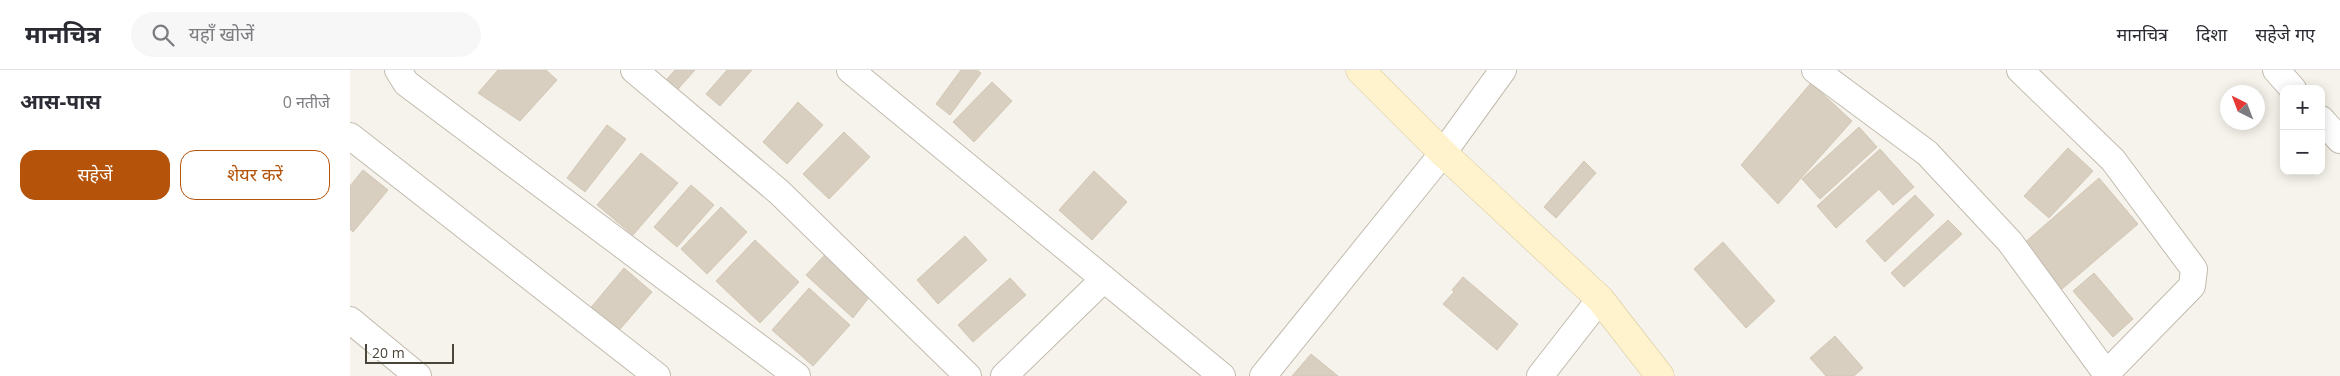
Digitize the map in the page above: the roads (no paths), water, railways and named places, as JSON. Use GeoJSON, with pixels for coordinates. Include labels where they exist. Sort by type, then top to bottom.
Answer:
{"type":"FeatureCollection","features":[{"type":"Feature","properties":{"kind":"street"},"geometry":{"type":"LineString","coordinates":[[398,70],[406,83],[797,376]]}},
{"type":"Feature","properties":{"kind":"street"},"geometry":{"type":"LineString","coordinates":[[634,70],[779,192],[968,376]]}},
{"type":"Feature","properties":{"kind":"street"},"geometry":{"type":"LineString","coordinates":[[850,70],[1222,376]]}},
{"type":"Feature","properties":{"kind":"street"},"geometry":{"type":"LineString","coordinates":[[1360,70],[1443,153],[1600,299],[1660,376]]}},
{"type":"Feature","properties":{"kind":"street"},"geometry":{"type":"LineString","coordinates":[[1263,376],[1443,153],[1503,70]]}},
{"type":"Feature","properties":{"kind":"street"},"geometry":{"type":"LineString","coordinates":[[1815,70],[1927,153],[2010,242],[2107,375],[2192,286],[2194,269],[2113,160],[2020,70]]}},
{"type":"Feature","properties":{"kind":"street"},"geometry":{"type":"LineString","coordinates":[[2276,70],[2289,85]]}},
{"type":"Feature","properties":{"kind":"street"},"geometry":{"type":"LineString","coordinates":[[2325,124],[2340,140]]}},
{"type":"Feature","properties":{"kind":"street"},"geometry":{"type":"LineString","coordinates":[[350,136],[657,376]]}},
{"type":"Feature","properties":{"kind":"street"},"geometry":{"type":"LineString","coordinates":[[1004,376],[1104,278]]}},
{"type":"Feature","properties":{"kind":"street"},"geometry":{"type":"LineString","coordinates":[[1540,376],[1600,299]]}},
{"type":"Feature","properties":{"kind":"street"},"geometry":{"type":"LineString","coordinates":[[350,320],[418,376]]}}]}
